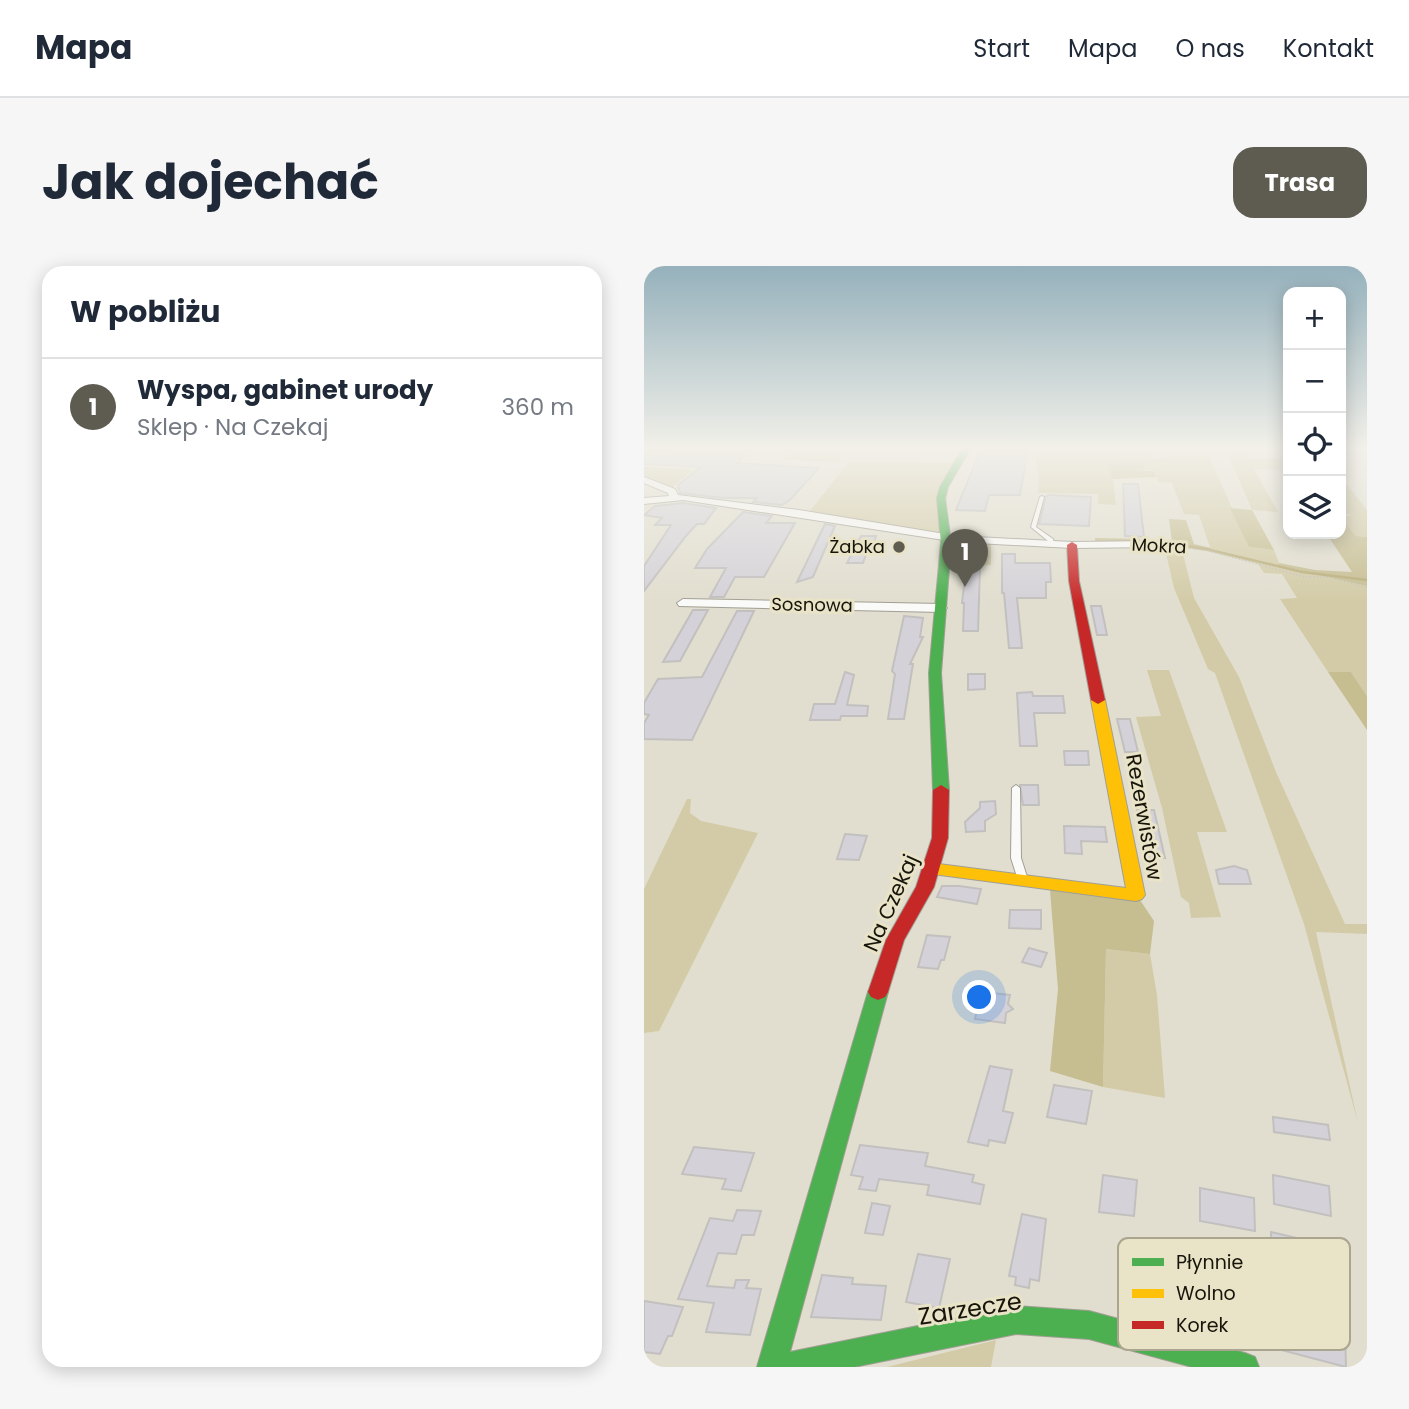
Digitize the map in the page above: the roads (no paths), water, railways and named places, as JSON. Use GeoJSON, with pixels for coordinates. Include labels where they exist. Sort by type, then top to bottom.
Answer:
{"type":"FeatureCollection","features":[{"type":"Feature","properties":{"kind":"street","name":"Mokra"},"geometry":{"type":"LineString","coordinates":[[706,500],[946,538],[1072,545],[1157,544]]}},
{"type":"Feature","properties":{"kind":"street","name":"Na Czekaj"},"geometry":{"type":"LineString","coordinates":[[771,1367],[880,985],[895,940],[925,887],[940,838],[942,804],[935,673],[946,538],[941,500]]}},
{"type":"Feature","properties":{"kind":"street","name":"Rezerwistów"},"geometry":{"type":"LineString","coordinates":[[931,869],[1136,895],[1109,747],[1087,653],[1074,581],[1072,545]]}},
{"type":"Feature","properties":{"kind":"street","name":"Sosnowa"},"geometry":{"type":"LineString","coordinates":[[683,603],[941,608]]}},
{"type":"Feature","properties":{"kind":"street","name":"Zarzecze"},"geometry":{"type":"LineString","coordinates":[[784,1367],[1016,1321],[1089,1325],[1118,1333]]}},
{"type":"Feature","properties":{"kind":"street","name":"Zarzecze"},"geometry":{"type":"LineString","coordinates":[[1182,1350],[1245,1367]]}},
{"type":"Feature","properties":{"kind":"lane"},"geometry":{"type":"LineString","coordinates":[[1041,500],[1033,527],[1051,541],[1051,544]]}},
{"type":"Feature","properties":{"kind":"lane"},"geometry":{"type":"LineString","coordinates":[[1016,789],[1016,858],[1023,880]]}},
{"type":"Feature","properties":{"kind":"waterway"},"geometry":{"type":"LineString","coordinates":[[1162,542],[1206,549],[1302,572],[1367,580]]}},
{"type":"Feature","properties":{"kind":"place","name":"Żabka"},"geometry":{"type":"Point","coordinates":[899,547]}},
{"type":"Feature","properties":{"kind":"place","name":"Wyspa, gabinet urody"},"geometry":{"type":"Point","coordinates":[965,587]}}]}
